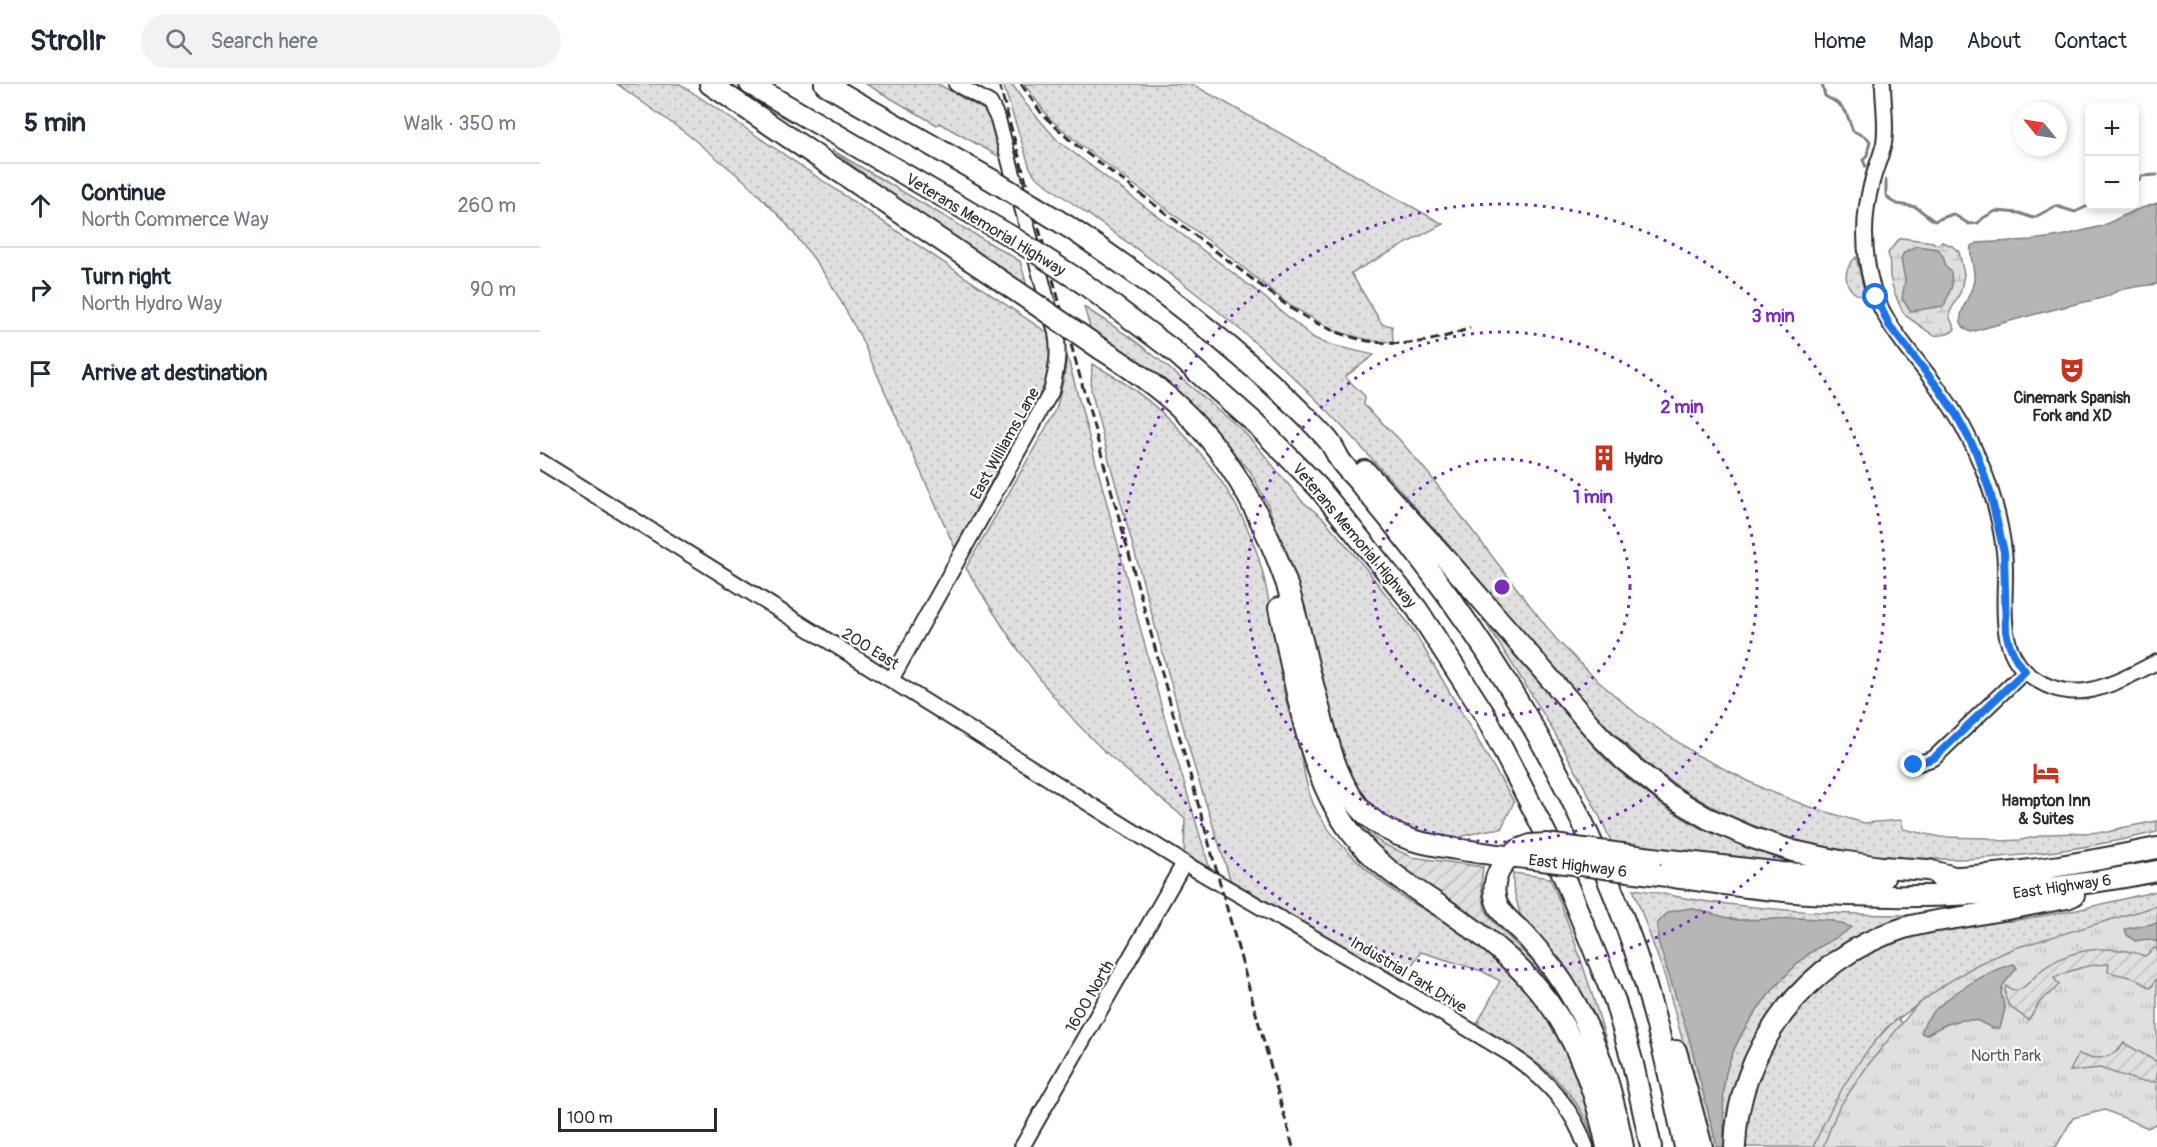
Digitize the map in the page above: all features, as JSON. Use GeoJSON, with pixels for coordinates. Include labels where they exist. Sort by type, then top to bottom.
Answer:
{"type":"FeatureCollection","features":[{"type":"Feature","properties":{"kind":"highway","name":"East Highway 6"},"geometry":{"type":"LineString","coordinates":[[710,84],[1101,349],[1165,395],[1206,436],[1248,496],[1286,582],[1335,761],[1345,786],[1358,806],[1378,824],[1407,840],[1516,854],[1656,867],[1744,869],[1846,878],[2005,874],[2076,865],[2157,848]]}},
{"type":"Feature","properties":{"kind":"highway","name":"Veterans Memorial Highway"},"geometry":{"type":"LineString","coordinates":[[750,84],[1012,237],[1083,284],[1171,349],[1255,423],[1318,487],[1417,609],[1485,715],[1546,836],[1615,1001],[1633,1064],[1651,1147]]}},
{"type":"Feature","properties":{"kind":"highway","name":"Veterans Memorial Highway"},"geometry":{"type":"LineString","coordinates":[[825,84],[997,183],[1122,262],[1202,324],[1293,404],[1328,441],[1341,461],[1442,586],[1482,642],[1532,724],[1568,792],[1610,885],[1632,943],[1658,1024],[1684,1147]]}},
{"type":"Feature","properties":{"kind":"highway"},"geometry":{"type":"LineString","coordinates":[[1328,441],[1359,464],[1393,500],[1600,736],[1624,760],[1667,794],[1726,827],[1793,851],[1868,866],[1928,870],[1954,877]]}},
{"type":"Feature","properties":{"kind":"highway"},"geometry":{"type":"LineString","coordinates":[[1274,555],[1274,584],[1307,733],[1317,768],[1330,798],[1355,836],[1385,868],[1497,947],[1537,986],[1569,1031],[1582,1059],[1599,1109],[1607,1147]]}},
{"type":"Feature","properties":{"kind":"highway"},"geometry":{"type":"LineString","coordinates":[[1516,854],[1497,876],[1494,889],[1496,901],[1503,914],[1526,936],[1555,971],[1581,1012],[1601,1056],[1608,1078],[1623,1147]]}},
{"type":"Feature","properties":{"kind":"highway","name":"East Highway 6"},"geometry":{"type":"LineString","coordinates":[[1656,867],[1806,893],[1889,897],[2002,894],[2157,871]]}},
{"type":"Feature","properties":{"kind":"highway"},"geometry":{"type":"LineString","coordinates":[[1735,1147],[1743,1094],[1759,1051],[1774,1025],[1791,1003],[1812,981],[1834,963],[1863,945],[1899,930],[1929,922],[2067,898],[2094,882]]}},
{"type":"Feature","properties":{"kind":"highway"},"geometry":{"type":"LineString","coordinates":[[1658,1024],[1677,1052],[1702,1147]]}},
{"type":"Feature","properties":{"kind":"street","name":"East Williams Lane"},"geometry":{"type":"LineString","coordinates":[[891,680],[1051,392],[1058,363],[1056,333],[998,118],[990,103],[956,84]]}},
{"type":"Feature","properties":{"kind":"street"},"geometry":{"type":"LineString","coordinates":[[1883,84],[1884,143],[1872,183],[1866,217],[1869,273],[1876,297],[1889,325],[1939,389],[1962,424],[1976,452],[1990,492],[2004,552],[2006,632],[2017,662],[2039,681],[2055,689],[2072,692],[2105,687],[2157,662]]}},
{"type":"Feature","properties":{"kind":"street","name":"200 East"},"geometry":{"type":"LineString","coordinates":[[540,461],[1184,863]]}},
{"type":"Feature","properties":{"kind":"street"},"geometry":{"type":"LineString","coordinates":[[1914,765],[1934,758],[2025,671]]}},
{"type":"Feature","properties":{"kind":"street","name":"1600 North"},"geometry":{"type":"LineString","coordinates":[[1022,1147],[1184,863]]}},
{"type":"Feature","properties":{"kind":"street","name":"Industrial Park Drive"},"geometry":{"type":"LineString","coordinates":[[1184,863],[1397,986],[1531,1068],[1549,1084],[1565,1104],[1578,1126],[1586,1147]]}},
{"type":"Feature","properties":{"kind":"green space"},"geometry":{"type":"Polygon","coordinates":[[[617,84],[680,84],[1052,336],[1046,382],[955,548],[860,336],[830,282],[814,259],[784,221],[746,182],[687,134],[617,84]]]}},
{"type":"Feature","properties":{"kind":"green space"},"geometry":{"type":"Polygon","coordinates":[[[866,84],[938,84],[988,112],[1000,157],[939,123],[937,125],[866,84]]]}},
{"type":"Feature","properties":{"kind":"green space"},"geometry":{"type":"Polygon","coordinates":[[[1003,84],[1012,84],[1025,103],[1058,141],[1253,288],[1314,338],[1327,344],[1374,355],[1345,377],[1365,396],[1364,405],[1398,438],[1428,473],[1556,639],[1599,682],[1638,715],[1697,755],[1764,789],[1807,806],[1864,823],[1902,820],[1903,829],[1940,837],[2021,840],[2049,834],[2108,832],[2157,821],[2157,832],[2097,845],[2036,854],[1974,859],[1912,858],[1851,852],[1791,838],[1734,817],[1679,787],[1639,756],[1602,721],[1385,473],[1300,383],[1193,291],[1036,177],[1030,168],[1003,84]]]}},
{"type":"Feature","properties":{"kind":"green space"},"geometry":{"type":"Polygon","coordinates":[[[1024,84],[1192,84],[1443,224],[1351,273],[1382,324],[1392,326],[1393,342],[1372,341],[1335,331],[1289,305],[1228,255],[1078,143],[1049,118],[1024,84]]]}},
{"type":"Feature","properties":{"kind":"green space"},"geometry":{"type":"Polygon","coordinates":[[[832,150],[1020,261],[1027,286],[891,194],[832,150]]]}},
{"type":"Feature","properties":{"kind":"green space"},"geometry":{"type":"Polygon","coordinates":[[[1902,238],[1933,242],[1939,245],[1942,242],[1959,252],[1964,274],[1961,291],[1950,312],[1955,329],[1950,333],[1933,335],[1906,316],[1901,308],[1891,280],[1888,253],[1902,238]]]}},
{"type":"Feature","properties":{"kind":"green space"},"geometry":{"type":"Polygon","coordinates":[[[1856,257],[1866,298],[1853,291],[1847,281],[1848,269],[1856,257]]]}},
{"type":"Feature","properties":{"kind":"green space"},"geometry":{"type":"Polygon","coordinates":[[[1084,307],[1157,358],[1242,430],[1302,501],[1324,519],[1367,570],[1412,628],[1514,802],[1501,829],[1486,830],[1453,839],[1442,839],[1414,831],[1389,819],[1378,811],[1360,791],[1347,765],[1279,536],[1268,505],[1250,471],[1176,391],[1133,358],[1091,331],[1084,307]]]}},
{"type":"Feature","properties":{"kind":"green space"},"geometry":{"type":"Polygon","coordinates":[[[1067,355],[1162,709],[1210,869],[1184,853],[1185,818],[1138,781],[1075,722],[1009,636],[966,568],[1056,410],[1067,355]]]}},
{"type":"Feature","properties":{"kind":"green space"},"geometry":{"type":"Polygon","coordinates":[[[1092,364],[1121,381],[1174,424],[1198,450],[1237,508],[1252,539],[1262,570],[1286,701],[1309,792],[1323,821],[1353,857],[1378,878],[1401,896],[1473,941],[1519,981],[1544,1013],[1576,1069],[1598,1147],[1596,1147],[1588,1124],[1564,1088],[1533,1060],[1477,1024],[1500,981],[1482,971],[1421,952],[1402,979],[1231,882],[1194,766],[1106,449],[1091,390],[1092,364]]]}},
{"type":"Feature","properties":{"kind":"green space"},"geometry":{"type":"Polygon","coordinates":[[[1483,619],[1606,760],[1632,782],[1666,808],[1700,828],[1759,852],[1797,863],[1793,866],[1612,843],[1552,729],[1483,619]]]}},
{"type":"Feature","properties":{"kind":"green space"},"geometry":{"type":"Polygon","coordinates":[[[1358,826],[1383,844],[1412,857],[1483,867],[1481,885],[1485,909],[1492,920],[1535,964],[1549,985],[1545,989],[1403,876],[1358,826]]]}},
{"type":"Feature","properties":{"kind":"green space"},"geometry":{"type":"Polygon","coordinates":[[[1513,873],[1550,878],[1590,986],[1622,1097],[1520,914],[1513,887],[1513,873]]]}},
{"type":"Feature","properties":{"kind":"green space"},"geometry":{"type":"Polygon","coordinates":[[[1633,889],[1700,901],[1762,908],[1918,915],[1842,947],[1816,964],[1784,995],[1758,1033],[1739,1073],[1733,1092],[1727,1147],[1712,1147],[1665,977],[1633,889]]]}},
{"type":"Feature","properties":{"kind":"green space"},"geometry":{"type":"Polygon","coordinates":[[[2157,891],[2157,906],[2123,916],[1947,983],[1886,1028],[1839,1095],[1813,1147],[1742,1147],[1753,1087],[1767,1055],[1788,1019],[1810,993],[1857,958],[1906,936],[2077,910],[2157,891]]]}},
{"type":"Feature","properties":{"kind":"green space","name":"North Park"},"geometry":{"type":"Polygon","coordinates":[[[2157,906],[2157,1123],[2148,1128],[2105,1110],[2073,1118],[2056,1147],[1823,1147],[1838,1109],[1868,1065],[1916,1006],[1947,983],[1978,964],[2015,948],[2157,906]]]}},
{"type":"Feature","properties":{"kind":"green space"},"geometry":{"type":"Polygon","coordinates":[[[2155,948],[2157,949],[2157,978],[2151,988],[2134,978],[2108,972],[2109,964],[2101,964],[2080,968],[2054,978],[2059,985],[2039,1003],[2029,1020],[2011,1007],[2006,998],[2006,986],[2012,990],[2019,990],[2043,969],[2067,956],[2079,952],[2106,949],[2145,956],[2155,948]]]}},
{"type":"Feature","properties":{"kind":"green space"},"geometry":{"type":"Polygon","coordinates":[[[1898,1018],[1903,1025],[1828,1147],[1813,1147],[1829,1112],[1860,1061],[1884,1031],[1898,1018]]]}},
{"type":"Feature","properties":{"kind":"green space"},"geometry":{"type":"Polygon","coordinates":[[[2124,1043],[2157,1062],[2157,1082],[2139,1081],[2100,1068],[2070,1071],[2079,1054],[2104,1057],[2115,1052],[2124,1043]]]}},
{"type":"Feature","properties":{"kind":"shaded area"},"geometry":{"type":"Polygon","coordinates":[[[2157,203],[2157,284],[2120,290],[2101,298],[1971,332],[1964,328],[1961,315],[1974,279],[1971,246],[1977,243],[2061,236],[2102,226],[2157,203]]]}},
{"type":"Feature","properties":{"kind":"shaded area"},"geometry":{"type":"Polygon","coordinates":[[[1917,246],[1938,249],[1944,258],[1945,266],[1951,272],[1952,286],[1944,306],[1911,311],[1902,299],[1905,280],[1901,259],[1904,252],[1917,246]]]}},
{"type":"Feature","properties":{"kind":"shaded area"},"geometry":{"type":"Polygon","coordinates":[[[1690,908],[1736,920],[1804,918],[1829,920],[1851,927],[1805,957],[1768,995],[1747,1025],[1731,1057],[1724,1081],[1725,1147],[1717,1147],[1689,1038],[1658,941],[1657,924],[1668,912],[1690,908]]]}},
{"type":"Feature","properties":{"kind":"shaded area"},"geometry":{"type":"Polygon","coordinates":[[[2157,923],[2157,942],[2148,939],[2135,941],[2127,935],[2125,929],[2157,923]]]}},
{"type":"Feature","properties":{"kind":"shaded area"},"geometry":{"type":"Polygon","coordinates":[[[2014,964],[2017,968],[2003,985],[2001,993],[2005,1009],[2000,1028],[1978,1021],[1964,1020],[1950,1023],[1926,1035],[1921,1033],[1925,1022],[1934,1012],[1960,990],[1989,973],[2014,964]]]}},
{"type":"Feature","properties":{"kind":"waterway"},"geometry":{"type":"LineString","coordinates":[[1822,84],[1825,96],[1839,104],[1846,112],[1853,131],[1870,141],[1867,155],[1863,160],[1866,167]]}},
{"type":"Feature","properties":{"kind":"waterway"},"geometry":{"type":"LineString","coordinates":[[2139,180],[2142,176],[2157,175]]}},
{"type":"Feature","properties":{"kind":"waterway"},"geometry":{"type":"LineString","coordinates":[[1886,180],[1886,195],[1891,201],[1916,207],[1934,221],[1953,214],[1969,224],[1978,223],[1996,211],[2019,213],[2033,218],[2056,206],[2075,212],[2085,207]]}},
{"type":"Feature","properties":{"kind":"railway"},"geometry":{"type":"LineString","coordinates":[[999,84],[1293,1147]]}},
{"type":"Feature","properties":{"kind":"railway"},"geometry":{"type":"LineString","coordinates":[[1021,84],[1042,114],[1072,142],[1289,307],[1311,320],[1333,331],[1355,338],[1399,344],[1422,342],[1470,328]]}},
{"type":"Feature","properties":{"kind":"place","name":"Cinemark Spanish Fork and XD"},"geometry":{"type":"Point","coordinates":[2072,370]}},
{"type":"Feature","properties":{"kind":"place","name":"Hydro"},"geometry":{"type":"Point","coordinates":[1604,458]}},
{"type":"Feature","properties":{"kind":"place","name":"Hampton Inn & Suites"},"geometry":{"type":"Point","coordinates":[2046,773]}},
{"type":"Feature","properties":{"kind":"route"},"geometry":{"type":"LineString","coordinates":[[1876,297],[1889,325],[1939,389],[1957,416],[1976,452],[1990,492],[2004,552],[2006,632],[2017,662],[2025,671],[1934,758],[1914,765]]}}]}
